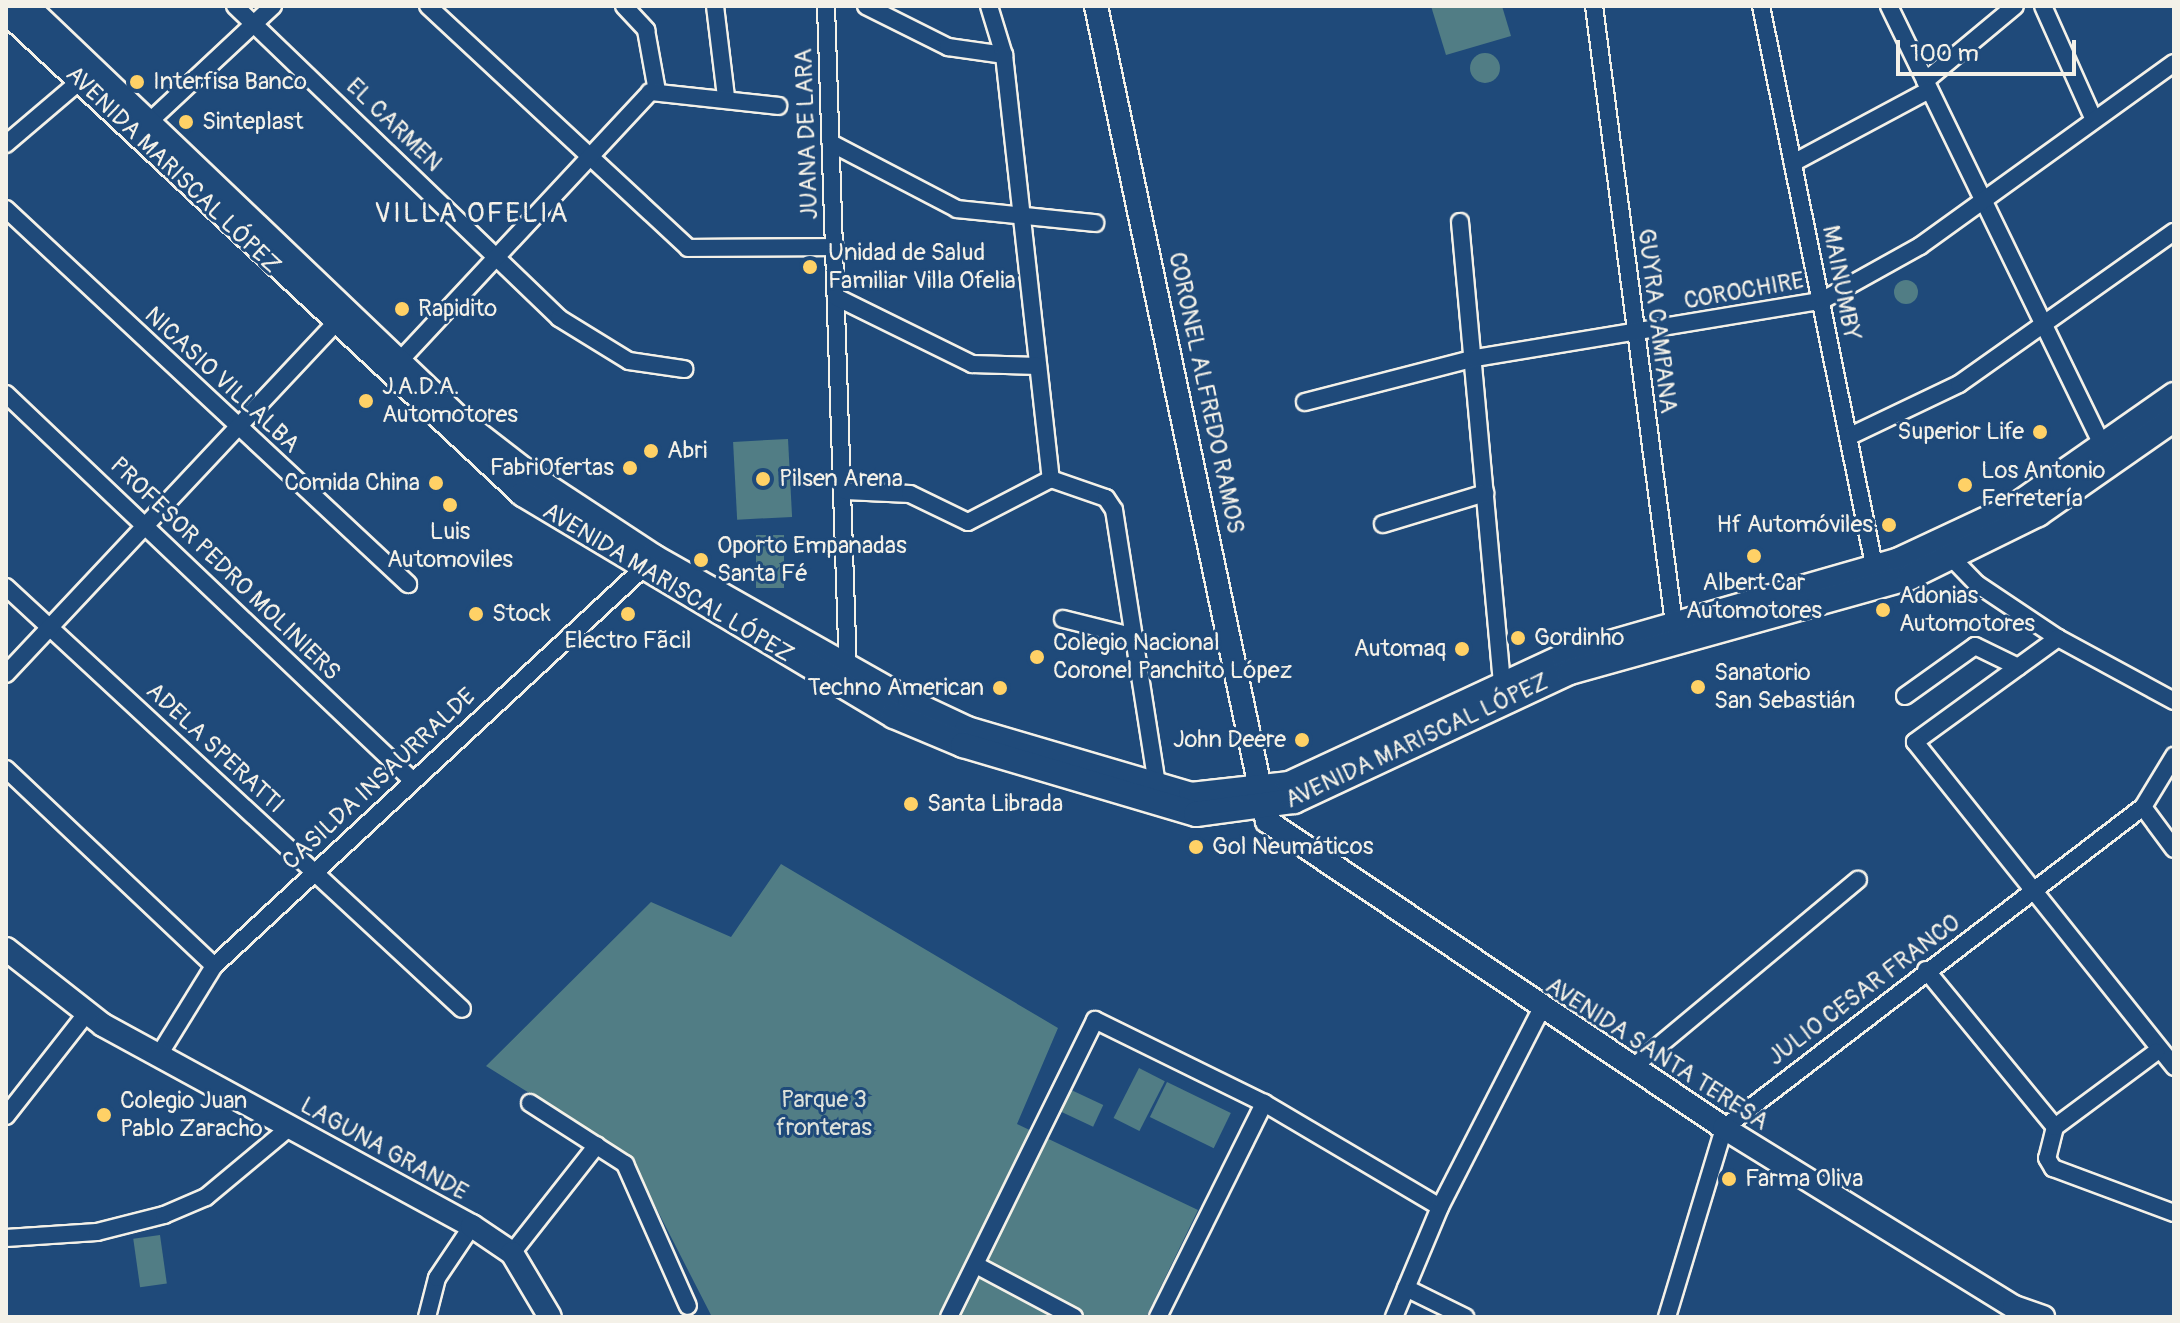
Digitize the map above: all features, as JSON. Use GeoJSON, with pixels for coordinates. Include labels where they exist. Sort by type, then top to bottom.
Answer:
{"type":"FeatureCollection","features":[{"type":"Feature","properties":{"kind":"highway","name":"AVENIDA MARISCAL LÓPEZ"},"geometry":{"type":"LineString","coordinates":[[26,6],[86,76],[394,367],[487,466],[584,522],[648,564],[963,745],[1196,814],[1309,794],[1532,686],[1675,634],[1875,570],[1945,551],[2080,488],[2174,419]]}},
{"type":"Feature","properties":{"kind":"highway","name":"AVENIDA MARISCAL LÓPEZ"},"geometry":{"type":"LineString","coordinates":[[6,11],[149,122],[340,317]]}},
{"type":"Feature","properties":{"kind":"highway","name":"AVENIDA MARISCAL LÓPEZ"},"geometry":{"type":"LineString","coordinates":[[848,681],[967,729],[1157,786],[1213,798],[1259,801],[1502,680],[1675,634],[1879,588],[1945,551],[2104,449],[2174,395]]}},
{"type":"Feature","properties":{"kind":"main road","name":"CORONEL ALFREDO RAMOS"},"geometry":{"type":"LineString","coordinates":[[1096,6],[1250,722],[1259,801]]}},
{"type":"Feature","properties":{"kind":"main road","name":"AVENIDA SANTA TERESA"},"geometry":{"type":"LineString","coordinates":[[1259,801],[1287,838],[1541,1010],[2012,1312],[2043,1317]]}},
{"type":"Feature","properties":{"kind":"main road","name":"LAGUNA GRANDE"},"geometry":{"type":"LineString","coordinates":[[6,949],[86,1014],[472,1226],[512,1253],[550,1317]]}},
{"type":"Feature","properties":{"kind":"street","name":"EL CARMEN"},"geometry":{"type":"LineString","coordinates":[[235,6],[559,318],[629,361],[684,369]]}},
{"type":"Feature","properties":{"kind":"street"},"geometry":{"type":"LineString","coordinates":[[149,122],[273,6]]}},
{"type":"Feature","properties":{"kind":"street"},"geometry":{"type":"LineString","coordinates":[[428,6],[688,248],[835,247]]}},
{"type":"Feature","properties":{"kind":"street"},"geometry":{"type":"LineString","coordinates":[[624,6],[646,30],[657,91]]}},
{"type":"Feature","properties":{"kind":"street"},"geometry":{"type":"LineString","coordinates":[[715,6],[726,97]]}},
{"type":"Feature","properties":{"kind":"street","name":"JUANA DE LARA"},"geometry":{"type":"LineString","coordinates":[[826,6],[845,491],[848,681]]}},
{"type":"Feature","properties":{"kind":"street"},"geometry":{"type":"LineString","coordinates":[[866,6],[948,47],[1004,55]]}},
{"type":"Feature","properties":{"kind":"street"},"geometry":{"type":"LineString","coordinates":[[989,6],[1004,55],[1051,479]]}},
{"type":"Feature","properties":{"kind":"street","name":"GUYRA CAMPANA"},"geometry":{"type":"LineString","coordinates":[[1594,6],[1634,335],[1675,634]]}},
{"type":"Feature","properties":{"kind":"street","name":"MAINUMBY"},"geometry":{"type":"LineString","coordinates":[[1761,6],[1875,570]]}},
{"type":"Feature","properties":{"kind":"street"},"geometry":{"type":"LineString","coordinates":[[1889,6],[2040,328],[2104,449]]}},
{"type":"Feature","properties":{"kind":"street"},"geometry":{"type":"LineString","coordinates":[[1793,163],[1927,85],[2015,6]]}},
{"type":"Feature","properties":{"kind":"street"},"geometry":{"type":"LineString","coordinates":[[2043,6],[2093,118]]}},
{"type":"Feature","properties":{"kind":"street","name":"COROCHIRE"},"geometry":{"type":"LineString","coordinates":[[1305,402],[1475,358],[1634,335],[1821,301],[1982,201],[2093,118],[2174,63]]}},
{"type":"Feature","properties":{"kind":"street"},"geometry":{"type":"LineString","coordinates":[[6,144],[86,76]]}},
{"type":"Feature","properties":{"kind":"street"},"geometry":{"type":"LineString","coordinates":[[394,367],[493,254],[589,155],[657,91],[726,97],[778,106]]}},
{"type":"Feature","properties":{"kind":"street"},"geometry":{"type":"LineString","coordinates":[[831,143],[957,209],[1095,223]]}},
{"type":"Feature","properties":{"kind":"street","name":"NICASIO VILLALBA"},"geometry":{"type":"LineString","coordinates":[[6,209],[239,430],[408,584]]}},
{"type":"Feature","properties":{"kind":"street"},"geometry":{"type":"LineString","coordinates":[[1460,222],[1475,358],[1502,680]]}},
{"type":"Feature","properties":{"kind":"street"},"geometry":{"type":"LineString","coordinates":[[1848,437],[1959,384],[2174,232]]}},
{"type":"Feature","properties":{"kind":"street"},"geometry":{"type":"LineString","coordinates":[[836,297],[972,364],[1038,366]]}},
{"type":"Feature","properties":{"kind":"street"},"geometry":{"type":"LineString","coordinates":[[6,674],[239,430],[340,317]]}},
{"type":"Feature","properties":{"kind":"street","name":"PROFESOR PEDRO MOLINIERS"},"geometry":{"type":"LineString","coordinates":[[6,394],[411,779]]}},
{"type":"Feature","properties":{"kind":"street"},"geometry":{"type":"LineString","coordinates":[[845,491],[910,494],[968,522],[1051,479],[1112,503],[1157,786]]}},
{"type":"Feature","properties":{"kind":"street"},"geometry":{"type":"LineString","coordinates":[[1383,524],[1485,493]]}},
{"type":"Feature","properties":{"kind":"street"},"geometry":{"type":"LineString","coordinates":[[1945,551],[2058,638],[2174,701]]}},
{"type":"Feature","properties":{"kind":"street","name":"CASILDA INSAURRALDE"},"geometry":{"type":"LineString","coordinates":[[159,1055],[214,966],[411,779],[648,564]]}},
{"type":"Feature","properties":{"kind":"street","name":"ADELA SPERATTI"},"geometry":{"type":"LineString","coordinates":[[6,587],[462,1009]]}},
{"type":"Feature","properties":{"kind":"street"},"geometry":{"type":"LineString","coordinates":[[1063,619],[1135,637]]}},
{"type":"Feature","properties":{"kind":"street"},"geometry":{"type":"LineString","coordinates":[[2058,638],[1915,742],[2156,1052],[2174,1067]]}},
{"type":"Feature","properties":{"kind":"street"},"geometry":{"type":"LineString","coordinates":[[1905,696],[1975,646],[2018,667]]}},
{"type":"Feature","properties":{"kind":"street","name":"JULIO CESAR FRANCO"},"geometry":{"type":"LineString","coordinates":[[1724,1128],[1926,970],[2032,895],[2143,807],[2174,756]]}},
{"type":"Feature","properties":{"kind":"street"},"geometry":{"type":"LineString","coordinates":[[6,769],[214,966]]}},
{"type":"Feature","properties":{"kind":"street"},"geometry":{"type":"LineString","coordinates":[[2143,807],[2174,849]]}},
{"type":"Feature","properties":{"kind":"street"},"geometry":{"type":"LineString","coordinates":[[1632,1068],[1858,880]]}},
{"type":"Feature","properties":{"kind":"street"},"geometry":{"type":"LineString","coordinates":[[1926,970],[2055,1127]]}},
{"type":"Feature","properties":{"kind":"street"},"geometry":{"type":"LineString","coordinates":[[1394,1317],[1440,1207],[1541,1010]]}},
{"type":"Feature","properties":{"kind":"street"},"geometry":{"type":"LineString","coordinates":[[6,1116],[86,1014]]}},
{"type":"Feature","properties":{"kind":"street"},"geometry":{"type":"LineString","coordinates":[[949,1317],[976,1265],[1041,1117],[1095,1020],[1264,1103],[1440,1207]]}},
{"type":"Feature","properties":{"kind":"street"},"geometry":{"type":"LineString","coordinates":[[2156,1052],[2055,1127],[2047,1158],[2053,1168],[2174,1213]]}},
{"type":"Feature","properties":{"kind":"street"},"geometry":{"type":"LineString","coordinates":[[530,1103],[625,1164],[688,1306]]}},
{"type":"Feature","properties":{"kind":"street"},"geometry":{"type":"LineString","coordinates":[[1158,1317],[1264,1103]]}},
{"type":"Feature","properties":{"kind":"street"},"geometry":{"type":"LineString","coordinates":[[6,1238],[97,1232],[164,1215],[206,1197],[290,1127]]}},
{"type":"Feature","properties":{"kind":"street"},"geometry":{"type":"LineString","coordinates":[[1667,1317],[1724,1128]]}},
{"type":"Feature","properties":{"kind":"street"},"geometry":{"type":"LineString","coordinates":[[512,1253],[597,1145]]}},
{"type":"Feature","properties":{"kind":"street"},"geometry":{"type":"LineString","coordinates":[[427,1317],[437,1278],[472,1226]]}},
{"type":"Feature","properties":{"kind":"street"},"geometry":{"type":"LineString","coordinates":[[976,1265],[1074,1317]]}},
{"type":"Feature","properties":{"kind":"street"},"geometry":{"type":"LineString","coordinates":[[1406,1288],[1465,1317]]}},
{"type":"Feature","properties":{"kind":"green space"},"geometry":{"type":"Polygon","coordinates":[[[1431,6],[1502,6],[1511,36],[1446,55],[1431,6]]]}},
{"type":"Feature","properties":{"kind":"green space"},"geometry":{"type":"Polygon","coordinates":[[[1485,53],[1496,57],[1500,68],[1496,79],[1485,83],[1474,79],[1470,68],[1474,57],[1485,53]]]}},
{"type":"Feature","properties":{"kind":"green space"},"geometry":{"type":"Polygon","coordinates":[[[1906,280],[1915,283],[1918,292],[1915,301],[1906,304],[1897,301],[1894,292],[1897,283],[1906,280]]]}},
{"type":"Feature","properties":{"kind":"green space","name":"Pilsen Arena"},"geometry":{"type":"Polygon","coordinates":[[[788,439],[792,517],[737,520],[733,442],[788,439]]]}},
{"type":"Feature","properties":{"kind":"green space","name":"Pilsen Arena"},"geometry":{"type":"Polygon","coordinates":[[[756,535],[784,535],[784,588],[756,588],[756,535]]]}},
{"type":"Feature","properties":{"kind":"green space","name":"Parque 3 fronteras"},"geometry":{"type":"Polygon","coordinates":[[[781,864],[1058,1028],[1017,1124],[1198,1210],[1146,1317],[712,1317],[629,1155],[486,1066],[651,902],[731,937],[781,864]]]}},
{"type":"Feature","properties":{"kind":"green space"},"geometry":{"type":"Polygon","coordinates":[[[1139,1068],[1165,1081],[1139,1131],[1114,1118],[1139,1068]]]}},
{"type":"Feature","properties":{"kind":"green space"},"geometry":{"type":"Polygon","coordinates":[[[1167,1082],[1231,1113],[1214,1148],[1150,1117],[1167,1082]]]}},
{"type":"Feature","properties":{"kind":"green space"},"geometry":{"type":"Polygon","coordinates":[[[1067,1088],[1103,1105],[1093,1127],[1057,1110],[1067,1088]]]}},
{"type":"Feature","properties":{"kind":"green space"},"geometry":{"type":"Polygon","coordinates":[[[160,1235],[167,1284],[140,1287],[133,1239],[160,1235]]]}},
{"type":"Feature","properties":{"kind":"place","name":"Interfisa Banco"},"geometry":{"type":"Point","coordinates":[137,82]}},
{"type":"Feature","properties":{"kind":"place","name":"Sinteplast"},"geometry":{"type":"Point","coordinates":[186,122]}},
{"type":"Feature","properties":{"kind":"place","name":"Unidad de Salud Familiar Villa Ofelia"},"geometry":{"type":"Point","coordinates":[810,267]}},
{"type":"Feature","properties":{"kind":"place","name":"Rapidito"},"geometry":{"type":"Point","coordinates":[402,309]}},
{"type":"Feature","properties":{"kind":"place","name":"J.A.D.A. Automotores"},"geometry":{"type":"Point","coordinates":[366,401]}},
{"type":"Feature","properties":{"kind":"place","name":"Superior Life"},"geometry":{"type":"Point","coordinates":[2040,432]}},
{"type":"Feature","properties":{"kind":"place","name":"Abri"},"geometry":{"type":"Point","coordinates":[651,451]}},
{"type":"Feature","properties":{"kind":"place","name":"FabriOfertas"},"geometry":{"type":"Point","coordinates":[630,468]}},
{"type":"Feature","properties":{"kind":"place","name":"Pilsen Arena"},"geometry":{"type":"Point","coordinates":[763,479]}},
{"type":"Feature","properties":{"kind":"place","name":"Comida China"},"geometry":{"type":"Point","coordinates":[436,483]}},
{"type":"Feature","properties":{"kind":"place","name":"Los Antonio Ferretería"},"geometry":{"type":"Point","coordinates":[1965,485]}},
{"type":"Feature","properties":{"kind":"place","name":"Luis Automoviles"},"geometry":{"type":"Point","coordinates":[450,505]}},
{"type":"Feature","properties":{"kind":"place","name":"Hf Automóviles"},"geometry":{"type":"Point","coordinates":[1889,525]}},
{"type":"Feature","properties":{"kind":"place","name":"Albert Car Automotores"},"geometry":{"type":"Point","coordinates":[1754,556]}},
{"type":"Feature","properties":{"kind":"place","name":"Oporto Empanadas Santa Fé"},"geometry":{"type":"Point","coordinates":[701,560]}},
{"type":"Feature","properties":{"kind":"place","name":"Adonias Automotores"},"geometry":{"type":"Point","coordinates":[1883,610]}},
{"type":"Feature","properties":{"kind":"place","name":"Stock"},"geometry":{"type":"Point","coordinates":[476,614]}},
{"type":"Feature","properties":{"kind":"place","name":"Electro Fãcil"},"geometry":{"type":"Point","coordinates":[628,614]}},
{"type":"Feature","properties":{"kind":"place","name":"Gordinho"},"geometry":{"type":"Point","coordinates":[1518,638]}},
{"type":"Feature","properties":{"kind":"place","name":"Automaq"},"geometry":{"type":"Point","coordinates":[1462,649]}},
{"type":"Feature","properties":{"kind":"place","name":"Colegio Nacional Coronel Panchito López"},"geometry":{"type":"Point","coordinates":[1037,657]}},
{"type":"Feature","properties":{"kind":"place","name":"Sanatorio San Sebastián"},"geometry":{"type":"Point","coordinates":[1698,687]}},
{"type":"Feature","properties":{"kind":"place","name":"Techno American"},"geometry":{"type":"Point","coordinates":[1000,688]}},
{"type":"Feature","properties":{"kind":"place","name":"John Deere"},"geometry":{"type":"Point","coordinates":[1302,740]}},
{"type":"Feature","properties":{"kind":"place","name":"Santa Librada"},"geometry":{"type":"Point","coordinates":[911,804]}},
{"type":"Feature","properties":{"kind":"place","name":"Gol Neumáticos"},"geometry":{"type":"Point","coordinates":[1196,847]}},
{"type":"Feature","properties":{"kind":"place","name":"Colegio Juan Pablo Zaracho"},"geometry":{"type":"Point","coordinates":[104,1115]}},
{"type":"Feature","properties":{"kind":"place","name":"Farma Oliva"},"geometry":{"type":"Point","coordinates":[1729,1179]}},
{"type":"Feature","properties":{"kind":"district","name":"VILLA OFELIA"},"geometry":{"type":"Point","coordinates":[472,214]}}]}
